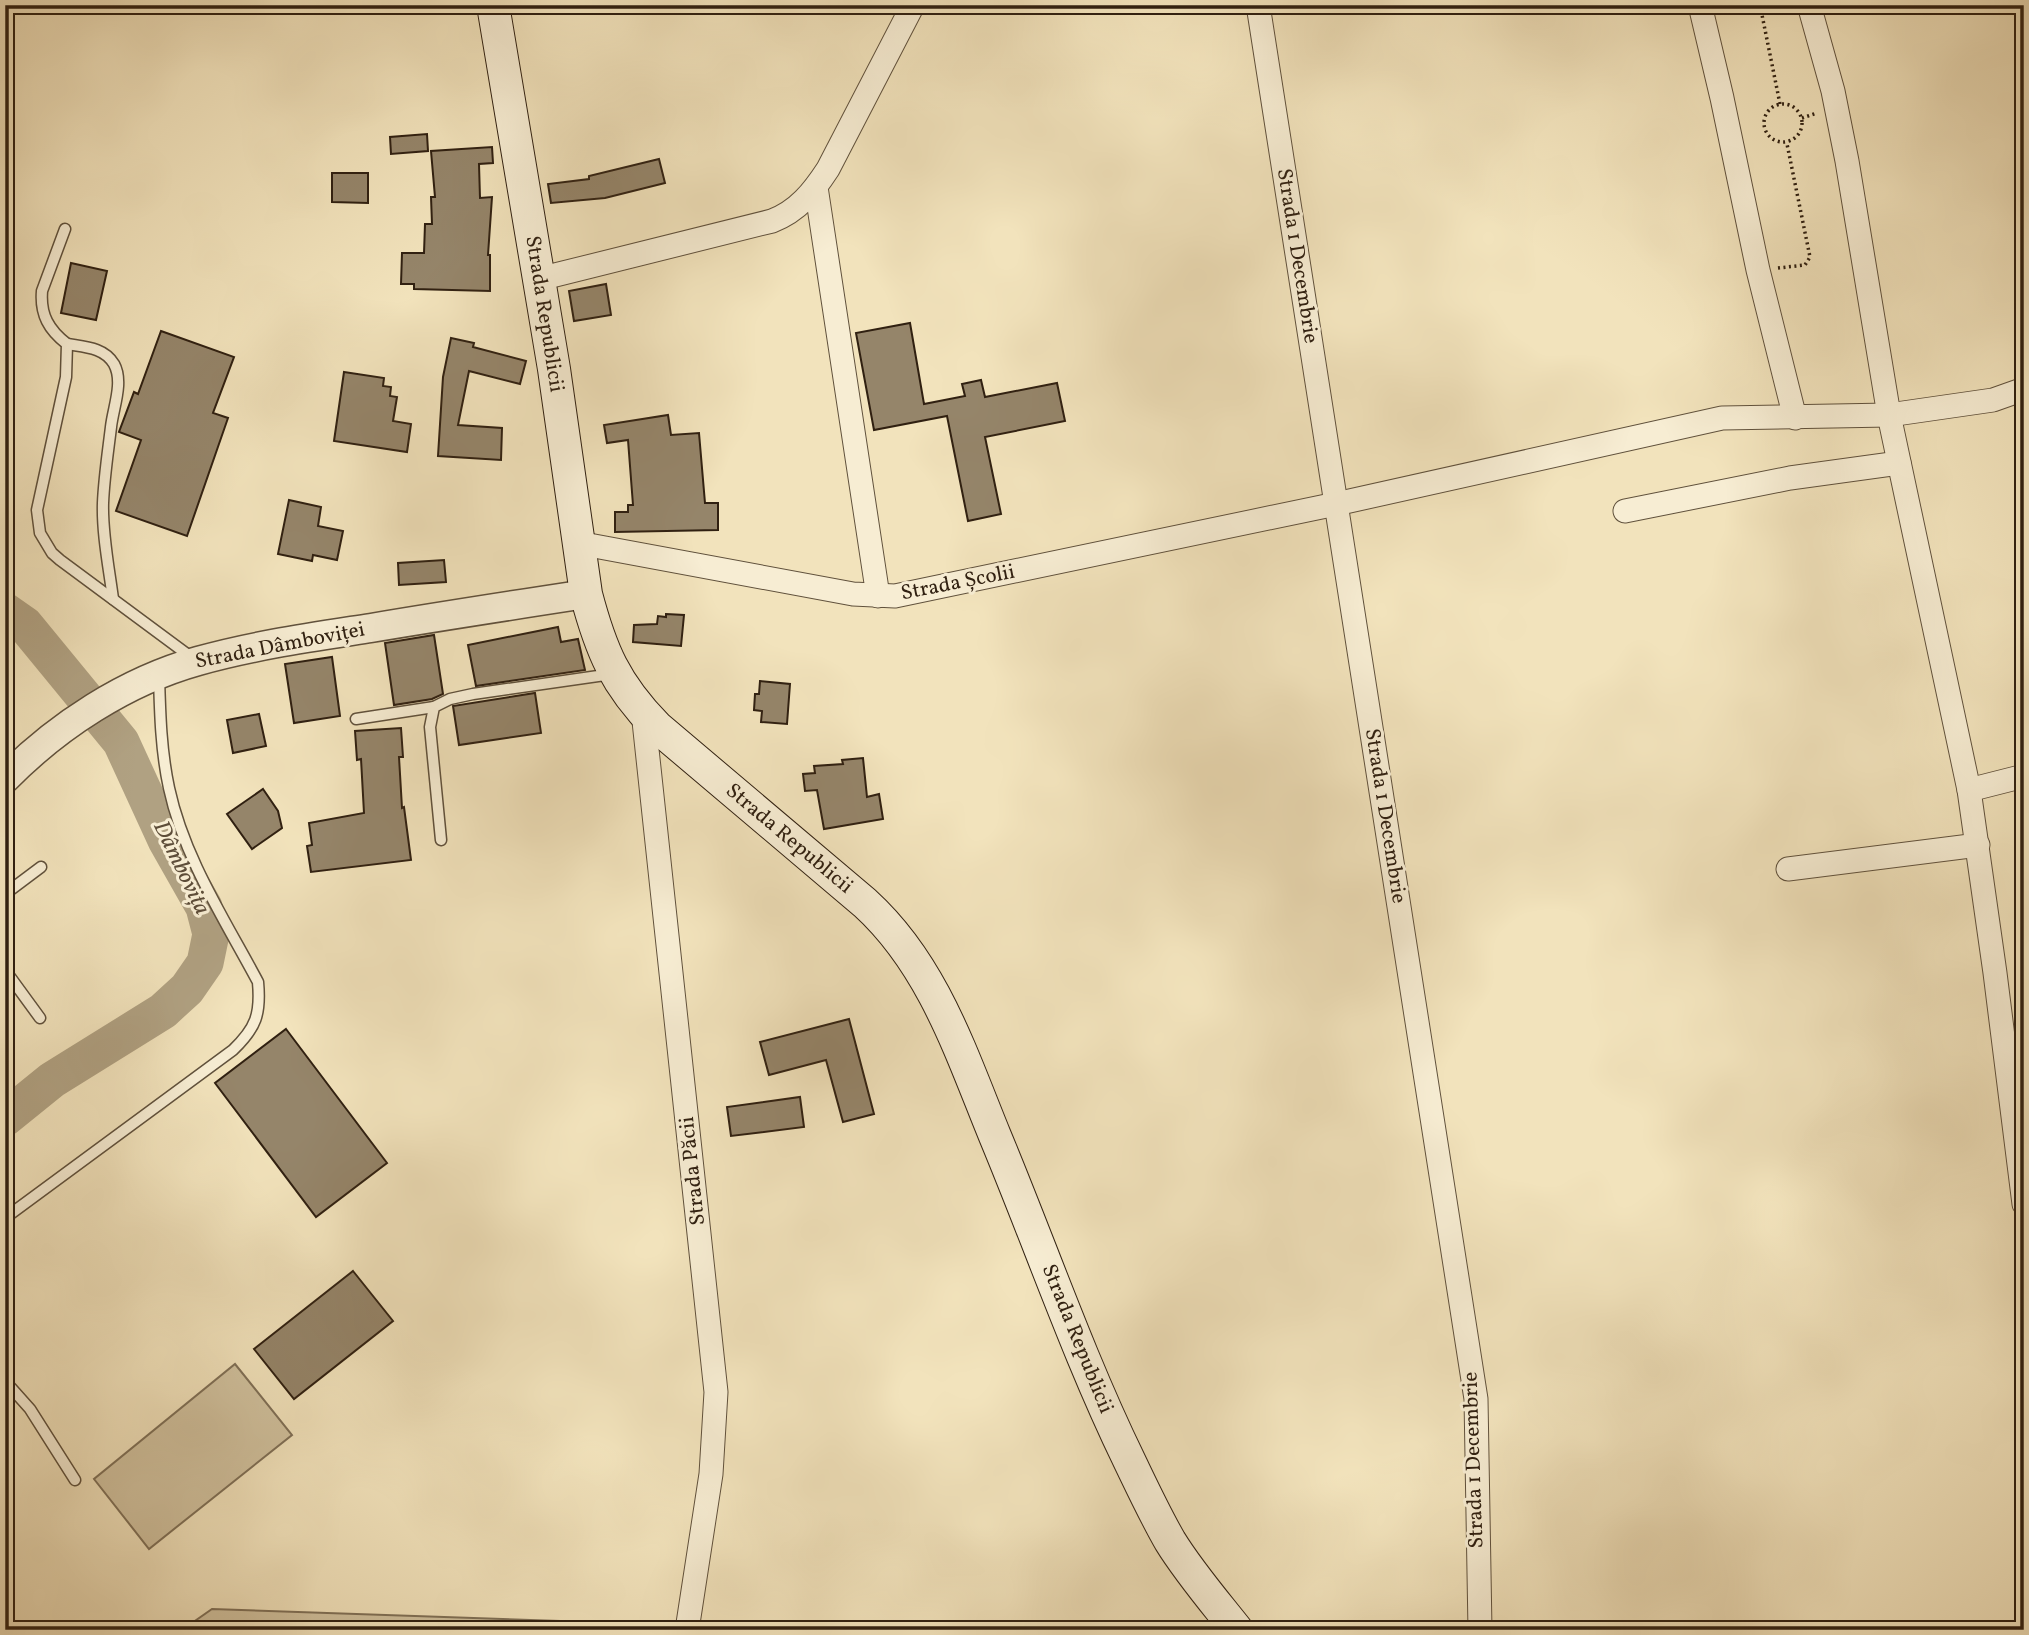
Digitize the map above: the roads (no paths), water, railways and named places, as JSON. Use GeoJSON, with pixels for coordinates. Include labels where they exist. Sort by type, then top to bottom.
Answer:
{"type":"FeatureCollection","features":[{"type":"Feature","properties":{"kind":"main road","name":"Strada Republicii"},"geometry":{"type":"LineString","coordinates":[[493,5],[539,279],[586,594],[595,628],[614,674],[643,712],[873,910],[912,955],[949,1024],[1083,1359],[1119,1438],[1171,1541],[1237,1630]]}},
{"type":"Feature","properties":{"kind":"street"},"geometry":{"type":"LineString","coordinates":[[539,279],[772,221],[799,206],[828,169],[913,5]]}},
{"type":"Feature","properties":{"kind":"street","name":"Strada 1 Decembrie"},"geometry":{"type":"LineString","coordinates":[[1258,5],[1476,1399],[1480,1630]]}},
{"type":"Feature","properties":{"kind":"street"},"geometry":{"type":"LineString","coordinates":[[1700,5],[1758,270],[1795,418]]}},
{"type":"Feature","properties":{"kind":"street"},"geometry":{"type":"LineString","coordinates":[[1809,5],[1833,92],[1889,415],[1969,790],[2024,1204]]}},
{"type":"Feature","properties":{"kind":"street"},"geometry":{"type":"LineString","coordinates":[[816,187],[878,596]]}},
{"type":"Feature","properties":{"kind":"street","name":"Strada Școlii"},"geometry":{"type":"LineString","coordinates":[[578,542],[839,592],[878,596],[918,593],[1723,418],[1889,415],[1993,400],[2024,389]]}},
{"type":"Feature","properties":{"kind":"street"},"geometry":{"type":"LineString","coordinates":[[1625,511],[1790,478],[1899,463]]}},
{"type":"Feature","properties":{"kind":"street","name":"Strada Dâmboviței"},"geometry":{"type":"LineString","coordinates":[[5,779],[64,728],[107,701],[157,676],[197,661],[291,641],[586,594]]}},
{"type":"Feature","properties":{"kind":"street","name":"Strada Păcii"},"geometry":{"type":"LineString","coordinates":[[643,712],[716,1392],[711,1474],[687,1630]]}},
{"type":"Feature","properties":{"kind":"street"},"geometry":{"type":"LineString","coordinates":[[1969,790],[2024,776]]}},
{"type":"Feature","properties":{"kind":"street"},"geometry":{"type":"LineString","coordinates":[[1788,869],[1978,845]]}},
{"type":"Feature","properties":{"kind":"lane"},"geometry":{"type":"LineString","coordinates":[[65,229],[42,292],[41,301],[49,327],[67,344],[95,348],[103,352],[118,372],[103,504],[113,599]]}},
{"type":"Feature","properties":{"kind":"lane"},"geometry":{"type":"LineString","coordinates":[[67,344],[66,377],[37,510],[37,522],[45,544],[52,553],[197,661]]}},
{"type":"Feature","properties":{"kind":"lane"},"geometry":{"type":"LineString","coordinates":[[356,719],[435,707],[450,699],[472,694],[614,674]]}},
{"type":"Feature","properties":{"kind":"lane"},"geometry":{"type":"LineString","coordinates":[[5,1218],[233,1050],[254,1024],[260,1004],[258,982],[194,864],[169,790],[160,733],[157,676]]}},
{"type":"Feature","properties":{"kind":"lane"},"geometry":{"type":"LineString","coordinates":[[435,707],[430,727],[441,840]]}},
{"type":"Feature","properties":{"kind":"lane"},"geometry":{"type":"LineString","coordinates":[[5,894],[41,867]]}},
{"type":"Feature","properties":{"kind":"lane"},"geometry":{"type":"LineString","coordinates":[[5,970],[40,1018]]}},
{"type":"Feature","properties":{"kind":"lane"},"geometry":{"type":"LineString","coordinates":[[5,1381],[30,1409],[75,1480]]}},
{"type":"Feature","properties":{"kind":"waterway","name":"Dâmbovița"},"geometry":{"type":"LineString","coordinates":[[5,611],[25,625],[121,742],[166,840],[204,907],[211,934],[205,963],[187,989],[163,1011],[52,1080],[5,1118]]}}]}
